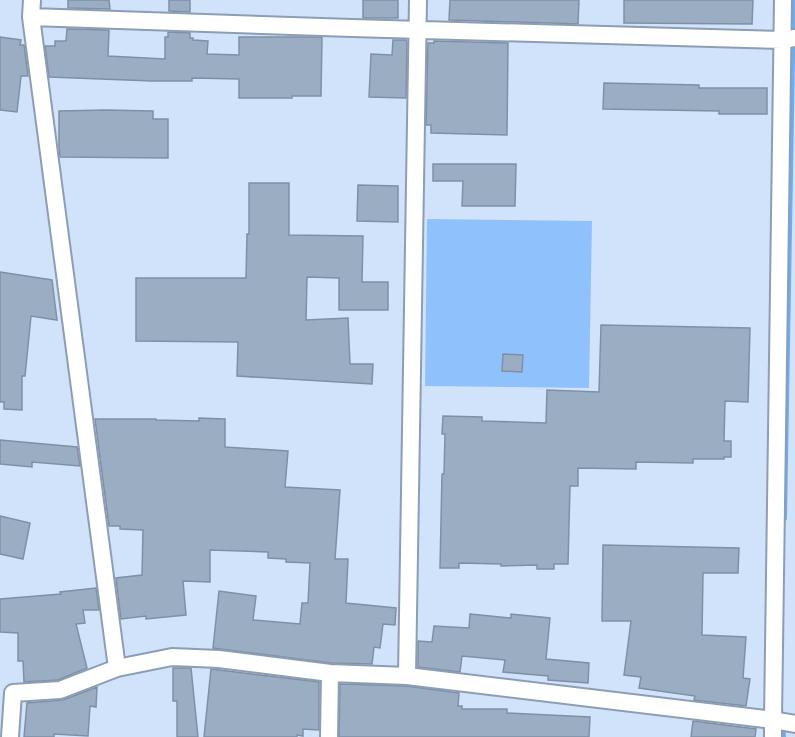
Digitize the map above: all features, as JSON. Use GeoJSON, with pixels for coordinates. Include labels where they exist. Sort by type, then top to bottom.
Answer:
{"type":"FeatureCollection","features":[{"type":"Feature","properties":{"kind":"street"},"geometry":{"type":"LineString","coordinates":[[32,0],[31,18],[117,668]]}},
{"type":"Feature","properties":{"kind":"street"},"geometry":{"type":"LineString","coordinates":[[407,676],[418,0]]}},
{"type":"Feature","properties":{"kind":"street"},"geometry":{"type":"LineString","coordinates":[[773,726],[787,39],[783,0]]}},
{"type":"Feature","properties":{"kind":"street"},"geometry":{"type":"LineString","coordinates":[[31,18],[787,39]]}},
{"type":"Feature","properties":{"kind":"street"},"geometry":{"type":"LineString","coordinates":[[10,737],[13,693],[60,690],[117,668],[172,657],[219,659],[330,673],[407,676],[773,726],[793,724]]}},
{"type":"Feature","properties":{"kind":"street"},"geometry":{"type":"LineString","coordinates":[[329,737],[330,673]]}},
{"type":"Feature","properties":{"kind":"shaded area"},"geometry":{"type":"Polygon","coordinates":[[[427,219],[592,221],[589,388],[425,386],[427,219]]]}},
{"type":"Feature","properties":{"kind":"building"},"geometry":{"type":"Polygon","coordinates":[[[68,0],[109,0],[110,9],[68,8],[68,0]]]}},
{"type":"Feature","properties":{"kind":"building"},"geometry":{"type":"Polygon","coordinates":[[[169,0],[190,0],[190,12],[169,11],[169,0]]]}},
{"type":"Feature","properties":{"kind":"building"},"geometry":{"type":"Polygon","coordinates":[[[363,0],[398,0],[398,18],[363,18],[363,0]]]}},
{"type":"Feature","properties":{"kind":"building"},"geometry":{"type":"Polygon","coordinates":[[[450,0],[579,0],[578,24],[449,20],[450,0]]]}},
{"type":"Feature","properties":{"kind":"building"},"geometry":{"type":"Polygon","coordinates":[[[624,0],[753,0],[752,24],[624,23],[624,0]]]}},
{"type":"Feature","properties":{"kind":"building"},"geometry":{"type":"Polygon","coordinates":[[[67,29],[109,30],[108,56],[165,59],[165,37],[168,37],[168,32],[190,33],[190,38],[193,40],[208,41],[207,54],[239,55],[239,37],[322,37],[321,96],[239,98],[239,79],[192,78],[192,81],[152,81],[49,77],[45,46],[55,46],[55,41],[66,41],[67,29]]]}},
{"type":"Feature","properties":{"kind":"building"},"geometry":{"type":"Polygon","coordinates":[[[0,37],[21,40],[20,45],[24,45],[28,76],[21,76],[17,112],[0,110],[0,37]]]}},
{"type":"Feature","properties":{"kind":"building"},"geometry":{"type":"Polygon","coordinates":[[[393,40],[406,40],[407,42],[406,98],[369,97],[371,54],[392,55],[393,40]]]}},
{"type":"Feature","properties":{"kind":"building"},"geometry":{"type":"Polygon","coordinates":[[[434,41],[508,43],[507,135],[431,133],[431,125],[426,125],[428,43],[434,43],[434,41]]]}},
{"type":"Feature","properties":{"kind":"building"},"geometry":{"type":"Polygon","coordinates":[[[604,83],[699,85],[699,88],[767,88],[767,114],[603,109],[604,83]]]}},
{"type":"Feature","properties":{"kind":"building"},"geometry":{"type":"Polygon","coordinates":[[[59,111],[153,111],[153,119],[168,119],[168,158],[60,157],[59,111]]]}},
{"type":"Feature","properties":{"kind":"building"},"geometry":{"type":"Polygon","coordinates":[[[433,164],[516,164],[515,206],[462,206],[463,181],[433,181],[433,164]]]}},
{"type":"Feature","properties":{"kind":"building"},"geometry":{"type":"Polygon","coordinates":[[[249,183],[289,183],[289,235],[363,236],[362,282],[388,282],[388,310],[339,310],[339,278],[307,277],[306,320],[348,318],[350,364],[373,364],[372,384],[237,376],[238,342],[136,341],[136,278],[246,278],[249,183]]]}},
{"type":"Feature","properties":{"kind":"building"},"geometry":{"type":"Polygon","coordinates":[[[358,185],[398,186],[398,222],[357,221],[358,185]]]}},
{"type":"Feature","properties":{"kind":"building"},"geometry":{"type":"Polygon","coordinates":[[[0,272],[52,280],[57,320],[31,316],[25,376],[22,376],[22,410],[4,409],[4,402],[0,402],[0,272]]]}},
{"type":"Feature","properties":{"kind":"building"},"geometry":{"type":"Polygon","coordinates":[[[601,325],[750,328],[748,402],[725,401],[724,441],[731,441],[731,457],[693,459],[693,463],[636,462],[636,469],[578,468],[578,486],[570,486],[568,564],[554,564],[554,569],[537,569],[537,565],[501,566],[501,564],[459,563],[459,568],[440,568],[445,434],[442,434],[443,416],[482,417],[482,421],[546,423],[547,390],[599,392],[601,325]]]}},
{"type":"Feature","properties":{"kind":"building"},"geometry":{"type":"Polygon","coordinates":[[[503,354],[523,355],[522,372],[502,371],[503,354]]]}},
{"type":"Feature","properties":{"kind":"building"},"geometry":{"type":"Polygon","coordinates":[[[199,418],[225,419],[225,447],[288,451],[285,487],[340,490],[335,559],[348,559],[346,603],[396,608],[395,625],[383,624],[380,648],[374,647],[372,664],[331,663],[213,648],[219,591],[256,596],[253,620],[300,624],[302,603],[308,603],[310,563],[286,562],[286,559],[268,558],[268,552],[210,550],[210,582],[183,581],[186,615],[121,619],[116,578],[142,575],[143,530],[109,526],[95,419],[199,421],[199,418]]]}},
{"type":"Feature","properties":{"kind":"building"},"geometry":{"type":"Polygon","coordinates":[[[0,440],[77,447],[80,466],[32,462],[32,467],[0,464],[0,440]]]}},
{"type":"Feature","properties":{"kind":"building"},"geometry":{"type":"Polygon","coordinates":[[[0,516],[30,523],[23,559],[0,554],[0,516]]]}},
{"type":"Feature","properties":{"kind":"building"},"geometry":{"type":"Polygon","coordinates":[[[603,545],[739,548],[738,573],[703,573],[702,635],[746,637],[743,678],[750,679],[746,706],[694,700],[695,696],[639,688],[641,677],[624,675],[631,621],[602,621],[603,545]]]}},
{"type":"Feature","properties":{"kind":"building"},"geometry":{"type":"Polygon","coordinates":[[[96,588],[99,610],[83,610],[85,623],[76,624],[87,668],[58,680],[24,682],[23,661],[18,661],[18,633],[0,632],[0,599],[61,594],[60,592],[96,588]]]}},
{"type":"Feature","properties":{"kind":"building"},"geometry":{"type":"Polygon","coordinates":[[[470,614],[511,618],[511,614],[550,618],[546,659],[589,663],[588,683],[548,680],[548,676],[503,672],[505,660],[462,656],[460,672],[418,667],[418,641],[432,642],[434,626],[469,628],[470,614]]]}},
{"type":"Feature","properties":{"kind":"building"},"geometry":{"type":"Polygon","coordinates":[[[173,668],[191,668],[198,737],[177,737],[177,701],[173,701],[173,668]]]}},
{"type":"Feature","properties":{"kind":"building"},"geometry":{"type":"Polygon","coordinates":[[[211,669],[319,682],[319,730],[303,729],[303,736],[297,735],[297,737],[204,737],[211,669]]]}},
{"type":"Feature","properties":{"kind":"building"},"geometry":{"type":"Polygon","coordinates":[[[340,684],[406,686],[459,693],[458,706],[462,706],[462,709],[507,709],[507,713],[590,717],[589,737],[339,737],[340,684]]]}},
{"type":"Feature","properties":{"kind":"building"},"geometry":{"type":"Polygon","coordinates":[[[97,687],[96,707],[90,706],[88,736],[54,734],[54,737],[24,737],[27,703],[63,700],[97,687]]]}},
{"type":"Feature","properties":{"kind":"building"},"geometry":{"type":"Polygon","coordinates":[[[693,721],[756,729],[755,737],[691,737],[693,721]]]}},
{"type":"Feature","properties":{"kind":"waterway"},"geometry":{"type":"LineString","coordinates":[[784,518],[793,0]]}},
{"type":"Feature","properties":{"kind":"waterway"},"geometry":{"type":"LineString","coordinates":[[782,723],[783,737]]}}]}
